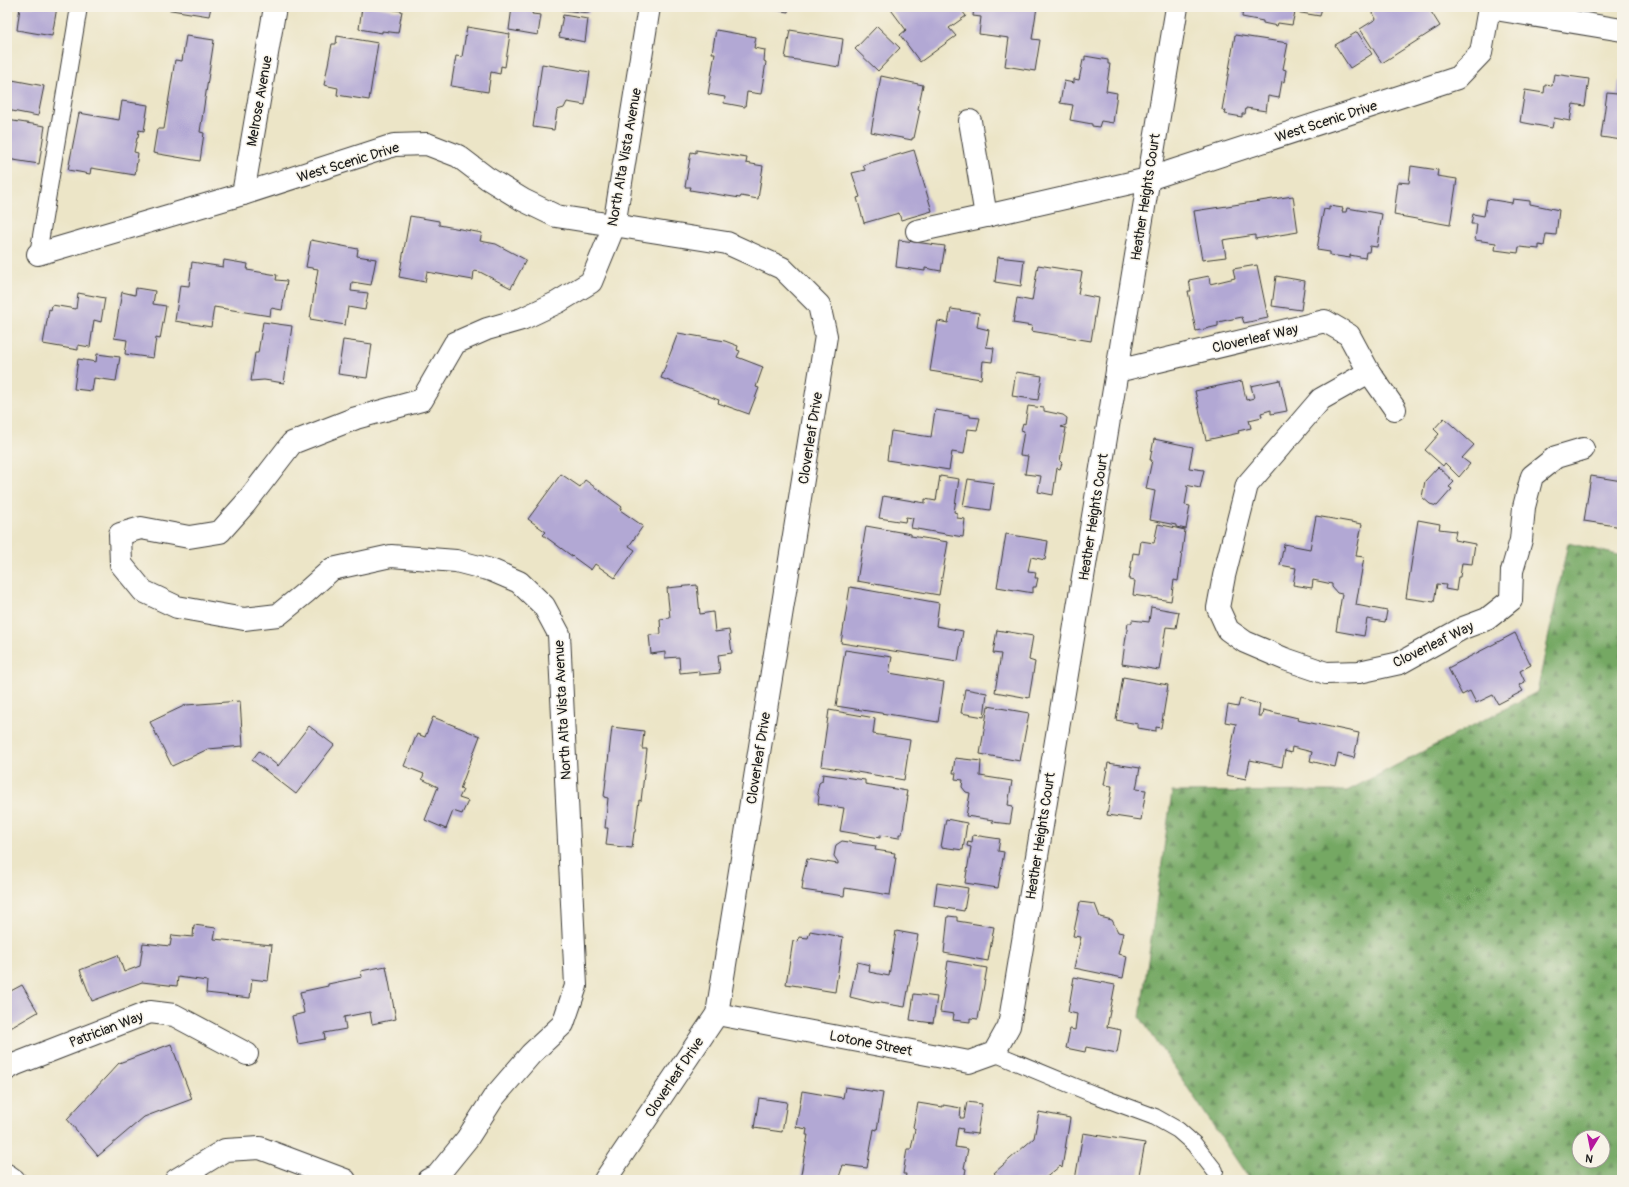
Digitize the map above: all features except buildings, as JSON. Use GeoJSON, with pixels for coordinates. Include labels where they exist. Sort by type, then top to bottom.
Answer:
{"type":"FeatureCollection","features":[{"type":"Feature","properties":{"kind":"street","name":"Melrose Avenue"},"geometry":{"type":"LineString","coordinates":[[243,194],[275,7]]}},
{"type":"Feature","properties":{"kind":"street","name":"North Alta Vista Avenue"},"geometry":{"type":"LineString","coordinates":[[428,1180],[437,1176],[467,1139],[494,1097],[531,1054],[563,1024],[576,986],[559,634],[544,606],[519,582],[491,570],[456,561],[391,556],[332,569],[278,615],[244,619],[177,607],[143,591],[122,564],[120,534],[141,528],[189,537],[220,532],[245,504],[292,443],[356,418],[422,400],[455,343],[487,329],[522,319],[558,302],[591,282],[614,226],[649,7]]}},
{"type":"Feature","properties":{"kind":"street","name":"Heather Heights Court"},"geometry":{"type":"LineString","coordinates":[[994,1053],[1009,1026],[1177,7]]}},
{"type":"Feature","properties":{"kind":"street","name":"West Scenic Drive"},"geometry":{"type":"LineString","coordinates":[[918,231],[1148,179],[1457,78],[1481,53],[1489,8],[1622,30]]}},
{"type":"Feature","properties":{"kind":"street"},"geometry":{"type":"LineString","coordinates":[[970,121],[986,216]]}},
{"type":"Feature","properties":{"kind":"street","name":"West Scenic Drive"},"geometry":{"type":"LineString","coordinates":[[38,254],[243,194],[394,145],[427,144],[458,156],[487,178],[523,200],[556,216],[727,242],[782,268],[819,304]]}},
{"type":"Feature","properties":{"kind":"street","name":"Cloverleaf Drive"},"geometry":{"type":"LineString","coordinates":[[604,1180],[716,1014],[826,336],[819,304]]}},
{"type":"Feature","properties":{"kind":"street","name":"Cloverleaf Way"},"geometry":{"type":"LineString","coordinates":[[1117,371],[1325,321],[1349,335],[1369,372],[1395,409]]}},
{"type":"Feature","properties":{"kind":"street","name":"Cloverleaf Way"},"geometry":{"type":"LineString","coordinates":[[1369,372],[1321,399],[1247,485],[1224,576],[1218,608],[1228,630],[1245,642],[1285,659],[1326,673],[1359,672],[1400,663],[1462,628],[1487,619],[1510,600],[1512,571],[1521,540],[1524,507],[1532,476],[1556,457],[1584,449]]}},
{"type":"Feature","properties":{"kind":"street","name":"Patrician Way"},"geometry":{"type":"LineString","coordinates":[[7,1069],[16,1064],[150,1012],[174,1015],[247,1054]]}},
{"type":"Feature","properties":{"kind":"street","name":"Lotone Street"},"geometry":{"type":"LineString","coordinates":[[716,1014],[969,1062],[994,1053]]}},
{"type":"Feature","properties":{"kind":"street"},"geometry":{"type":"LineString","coordinates":[[176,1180],[225,1150],[260,1148],[345,1180]]}},
{"type":"Feature","properties":{"kind":"street"},"geometry":{"type":"LineString","coordinates":[[7,1175],[14,1180]]}},
{"type":"Feature","properties":{"kind":"lane"},"geometry":{"type":"LineString","coordinates":[[38,254],[79,7]]}},
{"type":"Feature","properties":{"kind":"lane"},"geometry":{"type":"LineString","coordinates":[[994,1053],[1093,1094],[1155,1117],[1178,1130],[1194,1144],[1215,1171]]}},
{"type":"Feature","properties":{"kind":"green space"},"geometry":{"type":"Polygon","coordinates":[[[1568,543],[1622,556],[1622,1180],[1250,1180],[1140,1017],[1172,792],[1347,791],[1537,692],[1568,543]]]}}]}
